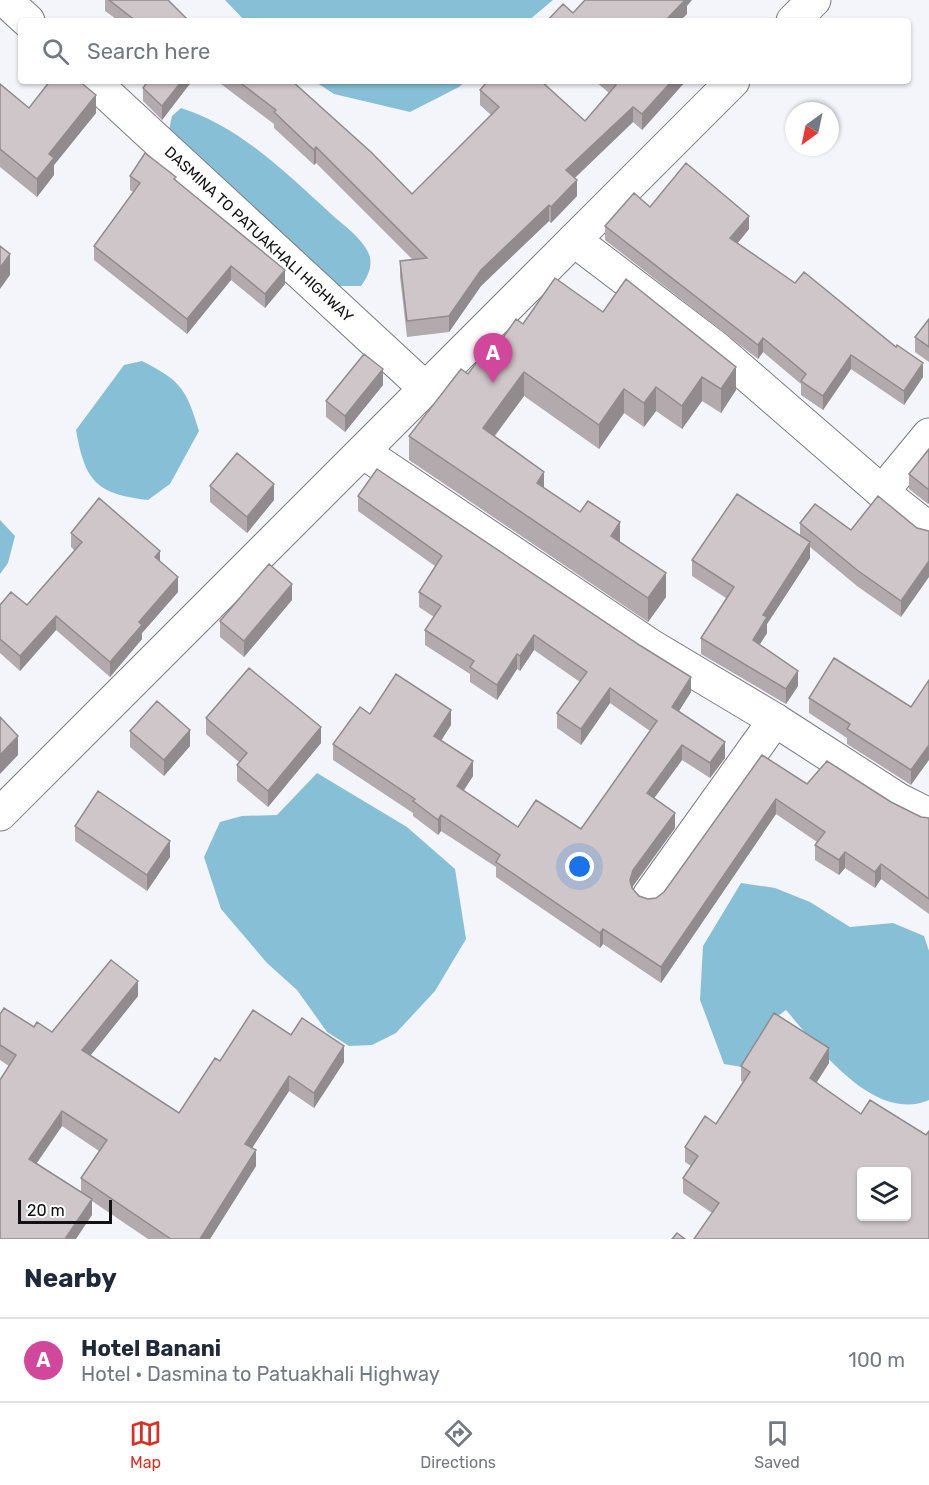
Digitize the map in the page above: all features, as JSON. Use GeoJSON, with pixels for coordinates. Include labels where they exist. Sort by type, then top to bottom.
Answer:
{"type":"FeatureCollection","features":[{"type":"Feature","properties":{"kind":"street"},"geometry":{"type":"LineString","coordinates":[[5,0],[25,18]]}},
{"type":"Feature","properties":{"kind":"street"},"geometry":{"type":"LineString","coordinates":[[796,18],[814,0]]}},
{"type":"Feature","properties":{"kind":"street","name":"DASMINA TO PATUAKHALI HIGHWAY"},"geometry":{"type":"LineString","coordinates":[[96,84],[426,389]]}},
{"type":"Feature","properties":{"kind":"street"},"geometry":{"type":"LineString","coordinates":[[0,813],[730,84]]}},
{"type":"Feature","properties":{"kind":"street"},"geometry":{"type":"LineString","coordinates":[[574,240],[716,348],[882,492],[929,529]]}},
{"type":"Feature","properties":{"kind":"street"},"geometry":{"type":"LineString","coordinates":[[882,492],[929,435]]}},
{"type":"Feature","properties":{"kind":"street"},"geometry":{"type":"LineString","coordinates":[[363,452],[651,646],[776,720],[899,800],[929,815]]}},
{"type":"Feature","properties":{"kind":"street"},"geometry":{"type":"LineString","coordinates":[[650,896],[776,720]]}},
{"type":"Feature","properties":{"kind":"water"},"geometry":{"type":"Polygon","coordinates":[[[225,0],[553,0],[532,18],[242,18],[225,0]]]}},
{"type":"Feature","properties":{"kind":"water"},"geometry":{"type":"Polygon","coordinates":[[[319,84],[462,84],[410,112],[334,94],[319,84]]]}},
{"type":"Feature","properties":{"kind":"water"},"geometry":{"type":"Polygon","coordinates":[[[181,108],[223,126],[261,152],[356,236],[365,246],[370,257],[368,274],[361,286],[337,286],[169,130],[172,116],[181,108]]]}},
{"type":"Feature","properties":{"kind":"water"},"geometry":{"type":"Polygon","coordinates":[[[142,361],[166,374],[180,387],[186,395],[199,431],[170,484],[148,500],[116,494],[96,482],[84,462],[76,430],[124,365],[142,361]]]}},
{"type":"Feature","properties":{"kind":"water"},"geometry":{"type":"Polygon","coordinates":[[[0,520],[15,536],[8,563],[0,574],[0,520]]]}},
{"type":"Feature","properties":{"kind":"water"},"geometry":{"type":"Polygon","coordinates":[[[317,773],[407,827],[455,869],[466,939],[435,991],[396,1033],[372,1045],[349,1046],[327,1032],[297,990],[267,963],[221,909],[204,857],[220,822],[242,816],[277,815],[317,773]]]}},
{"type":"Feature","properties":{"kind":"water"},"geometry":{"type":"Polygon","coordinates":[[[741,883],[775,888],[810,902],[850,927],[893,923],[924,936],[929,951],[929,1100],[908,1104],[888,1101],[868,1092],[830,1061],[786,1010],[770,1022],[742,1067],[724,1064],[700,1000],[703,946],[741,883]]]}},
{"type":"Feature","properties":{"kind":"building"},"geometry":{"type":"Polygon","coordinates":[[[109,0],[168,0],[186,18],[132,18],[109,0]]]}},
{"type":"Feature","properties":{"kind":"building"},"geometry":{"type":"Polygon","coordinates":[[[585,0],[685,0],[668,18],[550,18],[563,4],[573,13],[585,0]]]}},
{"type":"Feature","properties":{"kind":"building"},"geometry":{"type":"Polygon","coordinates":[[[0,84],[29,108],[48,84],[83,84],[96,95],[49,154],[54,158],[37,179],[0,149],[0,84]]]}},
{"type":"Feature","properties":{"kind":"building"},"geometry":{"type":"Polygon","coordinates":[[[146,84],[180,84],[162,106],[143,88],[146,84]]]}},
{"type":"Feature","properties":{"kind":"building"},"geometry":{"type":"Polygon","coordinates":[[[242,84],[295,84],[372,153],[412,194],[499,107],[480,90],[485,84],[544,84],[585,121],[615,84],[669,84],[642,114],[633,107],[566,170],[577,180],[551,207],[549,205],[481,270],[449,316],[407,321],[400,261],[427,258],[316,147],[314,150],[274,112],[276,110],[242,84]]]}},
{"type":"Feature","properties":{"kind":"building"},"geometry":{"type":"Polygon","coordinates":[[[145,153],[285,270],[265,294],[231,266],[187,319],[94,246],[140,183],[130,176],[145,153]]]}},
{"type":"Feature","properties":{"kind":"building"},"geometry":{"type":"Polygon","coordinates":[[[686,163],[749,216],[730,238],[795,283],[804,272],[896,347],[897,345],[923,363],[904,391],[851,355],[823,396],[801,381],[806,374],[763,338],[758,345],[605,226],[634,193],[650,207],[686,163]]]}},
{"type":"Feature","properties":{"kind":"building"},"geometry":{"type":"Polygon","coordinates":[[[0,246],[10,254],[0,268],[0,246]]]}},
{"type":"Feature","properties":{"kind":"building"},"geometry":{"type":"Polygon","coordinates":[[[555,278],[603,312],[626,279],[736,367],[721,389],[702,377],[682,406],[656,387],[644,403],[624,389],[599,425],[524,372],[483,428],[544,472],[537,483],[580,512],[588,501],[620,522],[611,536],[666,573],[648,598],[409,436],[461,369],[468,374],[487,348],[493,352],[516,319],[523,324],[555,278]]]}},
{"type":"Feature","properties":{"kind":"building"},"geometry":{"type":"Polygon","coordinates":[[[929,319],[929,347],[915,337],[929,319]]]}},
{"type":"Feature","properties":{"kind":"building"},"geometry":{"type":"Polygon","coordinates":[[[364,354],[383,369],[345,416],[326,401],[364,354]]]}},
{"type":"Feature","properties":{"kind":"building"},"geometry":{"type":"Polygon","coordinates":[[[929,449],[929,488],[928,489],[909,474],[929,449]]]}},
{"type":"Feature","properties":{"kind":"building"},"geometry":{"type":"Polygon","coordinates":[[[237,453],[274,484],[247,517],[210,486],[237,453]]]}},
{"type":"Feature","properties":{"kind":"building"},"geometry":{"type":"Polygon","coordinates":[[[377,469],[691,677],[672,707],[725,742],[710,763],[682,745],[647,793],[675,813],[633,870],[630,880],[632,888],[639,896],[648,899],[656,898],[664,892],[762,755],[807,784],[827,761],[891,802],[921,817],[929,818],[929,899],[881,864],[875,872],[845,852],[839,860],[815,845],[825,832],[776,799],[661,967],[603,929],[600,933],[496,862],[500,855],[441,815],[438,820],[413,801],[415,799],[333,744],[360,707],[370,714],[396,674],[451,710],[434,736],[473,761],[457,786],[518,827],[536,800],[581,829],[657,721],[610,688],[581,729],[557,713],[587,672],[534,635],[520,656],[517,654],[497,685],[470,667],[474,661],[425,630],[441,606],[419,592],[442,556],[358,496],[377,469]]]}},
{"type":"Feature","properties":{"kind":"building"},"geometry":{"type":"Polygon","coordinates":[[[737,494],[810,542],[763,615],[767,617],[753,640],[798,671],[786,689],[701,638],[734,587],[692,560],[737,494]]]}},
{"type":"Feature","properties":{"kind":"building"},"geometry":{"type":"Polygon","coordinates":[[[878,496],[917,528],[929,531],[929,561],[901,601],[857,570],[800,523],[815,504],[851,530],[878,496]]]}},
{"type":"Feature","properties":{"kind":"building"},"geometry":{"type":"Polygon","coordinates":[[[99,498],[160,551],[155,557],[178,577],[139,622],[142,625],[110,662],[56,616],[20,656],[0,639],[0,605],[11,592],[27,605],[82,542],[71,533],[99,498]]]}},
{"type":"Feature","properties":{"kind":"building"},"geometry":{"type":"Polygon","coordinates":[[[269,564],[292,584],[244,641],[220,621],[269,564]]]}},
{"type":"Feature","properties":{"kind":"building"},"geometry":{"type":"Polygon","coordinates":[[[834,658],[911,707],[929,680],[929,745],[911,770],[847,729],[850,724],[809,698],[834,658]]]}},
{"type":"Feature","properties":{"kind":"building"},"geometry":{"type":"Polygon","coordinates":[[[249,668],[321,727],[268,791],[237,765],[247,753],[206,718],[249,668]]]}},
{"type":"Feature","properties":{"kind":"building"},"geometry":{"type":"Polygon","coordinates":[[[157,701],[190,730],[164,760],[130,731],[157,701]]]}},
{"type":"Feature","properties":{"kind":"building"},"geometry":{"type":"Polygon","coordinates":[[[0,717],[18,736],[0,755],[0,717]]]}},
{"type":"Feature","properties":{"kind":"building"},"geometry":{"type":"Polygon","coordinates":[[[98,791],[170,841],[147,875],[75,826],[98,791]]]}},
{"type":"Feature","properties":{"kind":"building"},"geometry":{"type":"Polygon","coordinates":[[[111,960],[138,981],[82,1050],[179,1113],[215,1058],[220,1061],[253,1010],[291,1035],[302,1018],[344,1046],[314,1093],[289,1076],[245,1144],[256,1150],[200,1239],[171,1239],[81,1178],[107,1140],[62,1111],[29,1159],[92,1199],[65,1239],[0,1239],[0,1080],[16,1055],[0,1045],[0,1014],[4,1008],[34,1027],[37,1022],[52,1032],[111,960]]]}},
{"type":"Feature","properties":{"kind":"building"},"geometry":{"type":"Polygon","coordinates":[[[774,1013],[829,1048],[810,1078],[861,1114],[870,1100],[926,1135],[929,1131],[929,1239],[694,1239],[719,1203],[683,1178],[698,1156],[685,1147],[705,1116],[716,1124],[750,1072],[741,1066],[774,1013]]]}},
{"type":"Feature","properties":{"kind":"building"},"geometry":{"type":"Polygon","coordinates":[[[677,1233],[685,1239],[672,1239],[677,1233]]]}},
{"type":"Feature","properties":{"kind":"place","name":"Hotel Banani"},"geometry":{"type":"Point","coordinates":[493,383]}}]}
